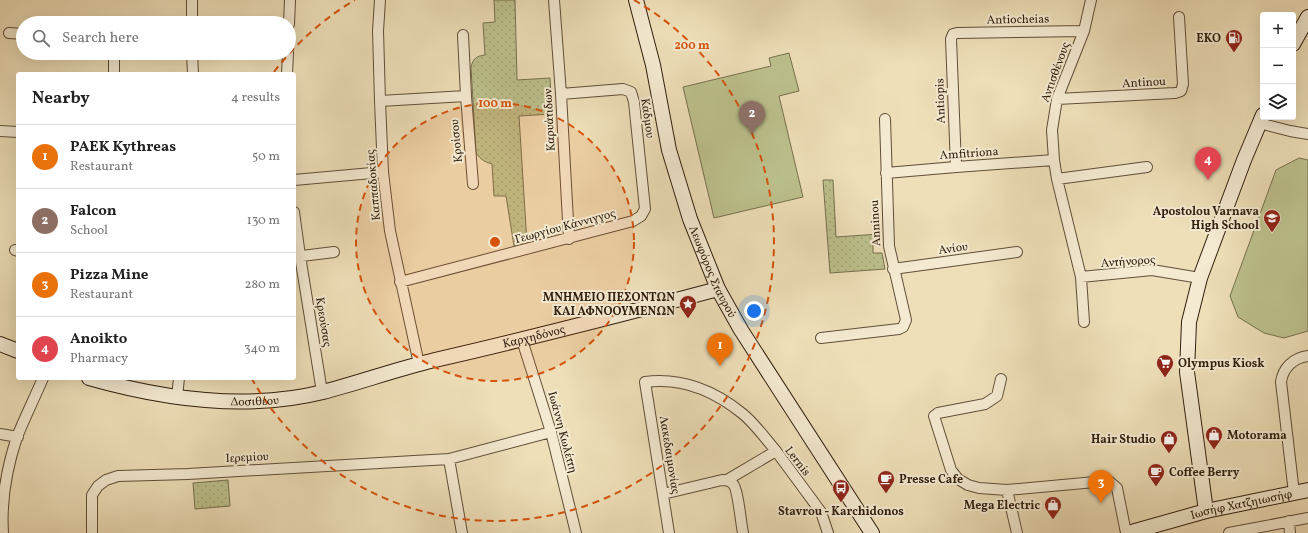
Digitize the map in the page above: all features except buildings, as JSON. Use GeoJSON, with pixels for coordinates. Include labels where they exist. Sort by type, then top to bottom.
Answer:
{"type":"FeatureCollection","features":[{"type":"Feature","properties":{"kind":"main road","name":"Λεωφόρος Σταυρού"},"geometry":{"type":"LineString","coordinates":[[636,0],[653,65],[669,150],[690,219],[718,289],[745,336],[872,533]]}},
{"type":"Feature","properties":{"kind":"main road"},"geometry":{"type":"LineString","coordinates":[[1296,39],[1308,17]]}},
{"type":"Feature","properties":{"kind":"main road"},"geometry":{"type":"LineString","coordinates":[[1206,511],[1187,372],[1189,322],[1200,278],[1261,120]]}},
{"type":"Feature","properties":{"kind":"main road","name":"Καρχηδόνος"},"geometry":{"type":"LineString","coordinates":[[419,364],[522,340],[718,289]]}},
{"type":"Feature","properties":{"kind":"main road"},"geometry":{"type":"LineString","coordinates":[[0,344],[16,350]]}},
{"type":"Feature","properties":{"kind":"main road","name":"Δοσιθέου"},"geometry":{"type":"LineString","coordinates":[[97,380],[177,397],[221,400],[264,400],[292,398],[322,392],[419,364]]}},
{"type":"Feature","properties":{"kind":"main road","name":"Ιωσήφ Χατζηιωσήφ"},"geometry":{"type":"LineString","coordinates":[[1127,533],[1206,511],[1308,490]]}},
{"type":"Feature","properties":{"kind":"street"},"geometry":{"type":"LineString","coordinates":[[192,0],[192,16]]}},
{"type":"Feature","properties":{"kind":"street"},"geometry":{"type":"LineString","coordinates":[[289,16],[290,0]]}},
{"type":"Feature","properties":{"kind":"street","name":"Καππαδοκίας"},"geometry":{"type":"LineString","coordinates":[[380,0],[378,31],[383,172],[390,231],[419,364]]}},
{"type":"Feature","properties":{"kind":"street","name":"Καρυάτιδων"},"geometry":{"type":"LineString","coordinates":[[554,0],[561,94],[568,239]]}},
{"type":"Feature","properties":{"kind":"street","name":"Αντισθένους"},"geometry":{"type":"LineString","coordinates":[[1084,322],[1081,277],[1057,179],[1052,130],[1057,99],[1084,30],[1091,0]]}},
{"type":"Feature","properties":{"kind":"street","name":"Antinou"},"geometry":{"type":"LineString","coordinates":[[1057,99],[1175,93],[1181,90],[1183,84],[1178,17]]}},
{"type":"Feature","properties":{"kind":"street","name":"Antiocheias"},"geometry":{"type":"LineString","coordinates":[[953,34],[1084,30]]}},
{"type":"Feature","properties":{"kind":"street"},"geometry":{"type":"LineString","coordinates":[[9,33],[16,34]]}},
{"type":"Feature","properties":{"kind":"street","name":"Antiopis"},"geometry":{"type":"LineString","coordinates":[[953,34],[951,39],[956,167]]}},
{"type":"Feature","properties":{"kind":"street","name":"Κροίσου"},"geometry":{"type":"LineString","coordinates":[[463,35],[473,184]]}},
{"type":"Feature","properties":{"kind":"street"},"geometry":{"type":"LineString","coordinates":[[114,60],[114,72]]}},
{"type":"Feature","properties":{"kind":"street"},"geometry":{"type":"LineString","coordinates":[[192,60],[193,72]]}},
{"type":"Feature","properties":{"kind":"street"},"geometry":{"type":"LineString","coordinates":[[287,72],[288,60]]}},
{"type":"Feature","properties":{"kind":"street","name":"Κάδμου"},"geometry":{"type":"LineString","coordinates":[[561,94],[623,89],[631,92],[634,102],[646,209],[641,216]]}},
{"type":"Feature","properties":{"kind":"street"},"geometry":{"type":"LineString","coordinates":[[380,101],[466,96]]}},
{"type":"Feature","properties":{"kind":"street","name":"Anninou"},"geometry":{"type":"LineString","coordinates":[[821,338],[900,328],[905,324],[905,316],[893,269],[889,246],[884,119]]}},
{"type":"Feature","properties":{"kind":"street"},"geometry":{"type":"LineString","coordinates":[[1263,120],[1290,131],[1308,134]]}},
{"type":"Feature","properties":{"kind":"street"},"geometry":{"type":"LineString","coordinates":[[0,131],[16,132]]}},
{"type":"Feature","properties":{"kind":"street","name":"Amfitriona"},"geometry":{"type":"LineString","coordinates":[[886,173],[1054,160]]}},
{"type":"Feature","properties":{"kind":"street"},"geometry":{"type":"LineString","coordinates":[[1057,179],[1147,166]]}},
{"type":"Feature","properties":{"kind":"street"},"geometry":{"type":"LineString","coordinates":[[296,180],[383,172]]}},
{"type":"Feature","properties":{"kind":"street","name":"Γεωργίου Κάννιγγος"},"geometry":{"type":"LineString","coordinates":[[400,282],[568,239],[633,221],[641,216]]}},
{"type":"Feature","properties":{"kind":"street","name":"Κρεούσας"},"geometry":{"type":"LineString","coordinates":[[296,241],[297,256],[322,392]]}},
{"type":"Feature","properties":{"kind":"street"},"geometry":{"type":"LineString","coordinates":[[297,256],[334,252]]}},
{"type":"Feature","properties":{"kind":"street","name":"Ανίου"},"geometry":{"type":"LineString","coordinates":[[893,269],[1017,252]]}},
{"type":"Feature","properties":{"kind":"street","name":"Αντήνορος"},"geometry":{"type":"LineString","coordinates":[[1081,277],[1152,270],[1200,278]]}},
{"type":"Feature","properties":{"kind":"street","name":"Ιωάννη Κωλέττη"},"geometry":{"type":"LineString","coordinates":[[522,340],[551,432],[576,533]]}},
{"type":"Feature","properties":{"kind":"street"},"geometry":{"type":"LineString","coordinates":[[1294,493],[1281,382],[1282,376],[1288,366],[1295,360],[1308,356]]}},
{"type":"Feature","properties":{"kind":"street"},"geometry":{"type":"LineString","coordinates":[[1001,379],[997,396],[985,404],[938,413],[934,416],[949,465],[958,479],[973,488],[1007,490],[1106,481],[1110,482],[1117,488],[1127,533]]}},
{"type":"Feature","properties":{"kind":"street"},"geometry":{"type":"LineString","coordinates":[[3,533],[2,518],[9,465],[18,437],[42,380]]}},
{"type":"Feature","properties":{"kind":"street"},"geometry":{"type":"LineString","coordinates":[[177,397],[179,380]]}},
{"type":"Feature","properties":{"kind":"street","name":"Λακεδαιμονίας"},"geometry":{"type":"LineString","coordinates":[[669,533],[645,382],[664,380],[680,382],[698,387],[724,400],[743,414],[776,451]]}},
{"type":"Feature","properties":{"kind":"street","name":"Ιερεμίου"},"geometry":{"type":"LineString","coordinates":[[92,533],[92,495],[98,486],[106,480],[118,476],[188,474],[449,459],[551,432]]}},
{"type":"Feature","properties":{"kind":"street"},"geometry":{"type":"LineString","coordinates":[[0,434],[18,437]]}},
{"type":"Feature","properties":{"kind":"street","name":"Lernis"},"geometry":{"type":"LineString","coordinates":[[727,480],[776,451],[820,512],[828,533]]}},
{"type":"Feature","properties":{"kind":"street"},"geometry":{"type":"LineString","coordinates":[[449,459],[462,533]]}},
{"type":"Feature","properties":{"kind":"street"},"geometry":{"type":"LineString","coordinates":[[663,494],[722,480],[732,482],[735,485],[743,533]]}},
{"type":"Feature","properties":{"kind":"street"},"geometry":{"type":"LineString","coordinates":[[1007,490],[1017,533]]}},
{"type":"Feature","properties":{"kind":"street"},"geometry":{"type":"LineString","coordinates":[[1229,533],[1308,518]]}},
{"type":"Feature","properties":{"kind":"street"},"geometry":{"type":"LineString","coordinates":[[1289,521],[1290,533]]}},
{"type":"Feature","properties":{"kind":"green space"},"geometry":{"type":"Polygon","coordinates":[[[494,0],[515,0],[517,80],[550,78],[552,114],[519,116],[527,243],[514,246],[506,196],[494,196],[492,164],[483,160],[476,153],[471,67],[475,58],[485,55],[483,23],[495,22],[494,0]]]}},
{"type":"Feature","properties":{"kind":"green space"},"geometry":{"type":"Polygon","coordinates":[[[789,53],[799,91],[779,96],[803,197],[714,218],[683,87],[771,66],[769,58],[789,53]]]}},
{"type":"Feature","properties":{"kind":"green space"},"geometry":{"type":"Polygon","coordinates":[[[1299,158],[1308,160],[1308,331],[1284,338],[1264,333],[1238,317],[1230,296],[1276,170],[1299,158]]]}},
{"type":"Feature","properties":{"kind":"green space"},"geometry":{"type":"Polygon","coordinates":[[[823,180],[833,180],[836,237],[880,234],[880,241],[873,241],[873,253],[882,253],[885,269],[830,273],[823,180]]]}},
{"type":"Feature","properties":{"kind":"green space"},"geometry":{"type":"Polygon","coordinates":[[[228,480],[230,506],[195,509],[193,483],[228,480]]]}},
{"type":"Feature","properties":{"kind":"place","name":"EKO"},"geometry":{"type":"Point","coordinates":[1234,53]}},
{"type":"Feature","properties":{"kind":"place","name":"Falcon"},"geometry":{"type":"Point","coordinates":[752,134]}},
{"type":"Feature","properties":{"kind":"place","name":"Anoikto"},"geometry":{"type":"Point","coordinates":[1208,180]}},
{"type":"Feature","properties":{"kind":"place","name":"Apostolou Varnava High School"},"geometry":{"type":"Point","coordinates":[1272,233]}},
{"type":"Feature","properties":{"kind":"place","name":"ΜΝΗΜΕΙΟ ΠΕΣΟΝΤΩΝ ΚΑΙ ΑΦΝΟΟΥΜΕΝΩΝ"},"geometry":{"type":"Point","coordinates":[688,319]}},
{"type":"Feature","properties":{"kind":"place","name":"PAEK Kythreas"},"geometry":{"type":"Point","coordinates":[720,366]}},
{"type":"Feature","properties":{"kind":"place","name":"Olympus Kiosk"},"geometry":{"type":"Point","coordinates":[1165,378]}},
{"type":"Feature","properties":{"kind":"place","name":"Motorama"},"geometry":{"type":"Point","coordinates":[1214,450]}},
{"type":"Feature","properties":{"kind":"place","name":"Hair Studio"},"geometry":{"type":"Point","coordinates":[1169,454]}},
{"type":"Feature","properties":{"kind":"place","name":"Coffee Berry"},"geometry":{"type":"Point","coordinates":[1156,487]}},
{"type":"Feature","properties":{"kind":"place","name":"Presse Cafe"},"geometry":{"type":"Point","coordinates":[886,494]}},
{"type":"Feature","properties":{"kind":"place","name":"Stavrou - Karchidonos"},"geometry":{"type":"Point","coordinates":[841,503]}},
{"type":"Feature","properties":{"kind":"place","name":"Pizza Mine"},"geometry":{"type":"Point","coordinates":[1101,503]}},
{"type":"Feature","properties":{"kind":"place","name":"Mega Electric"},"geometry":{"type":"Point","coordinates":[1053,520]}}]}
